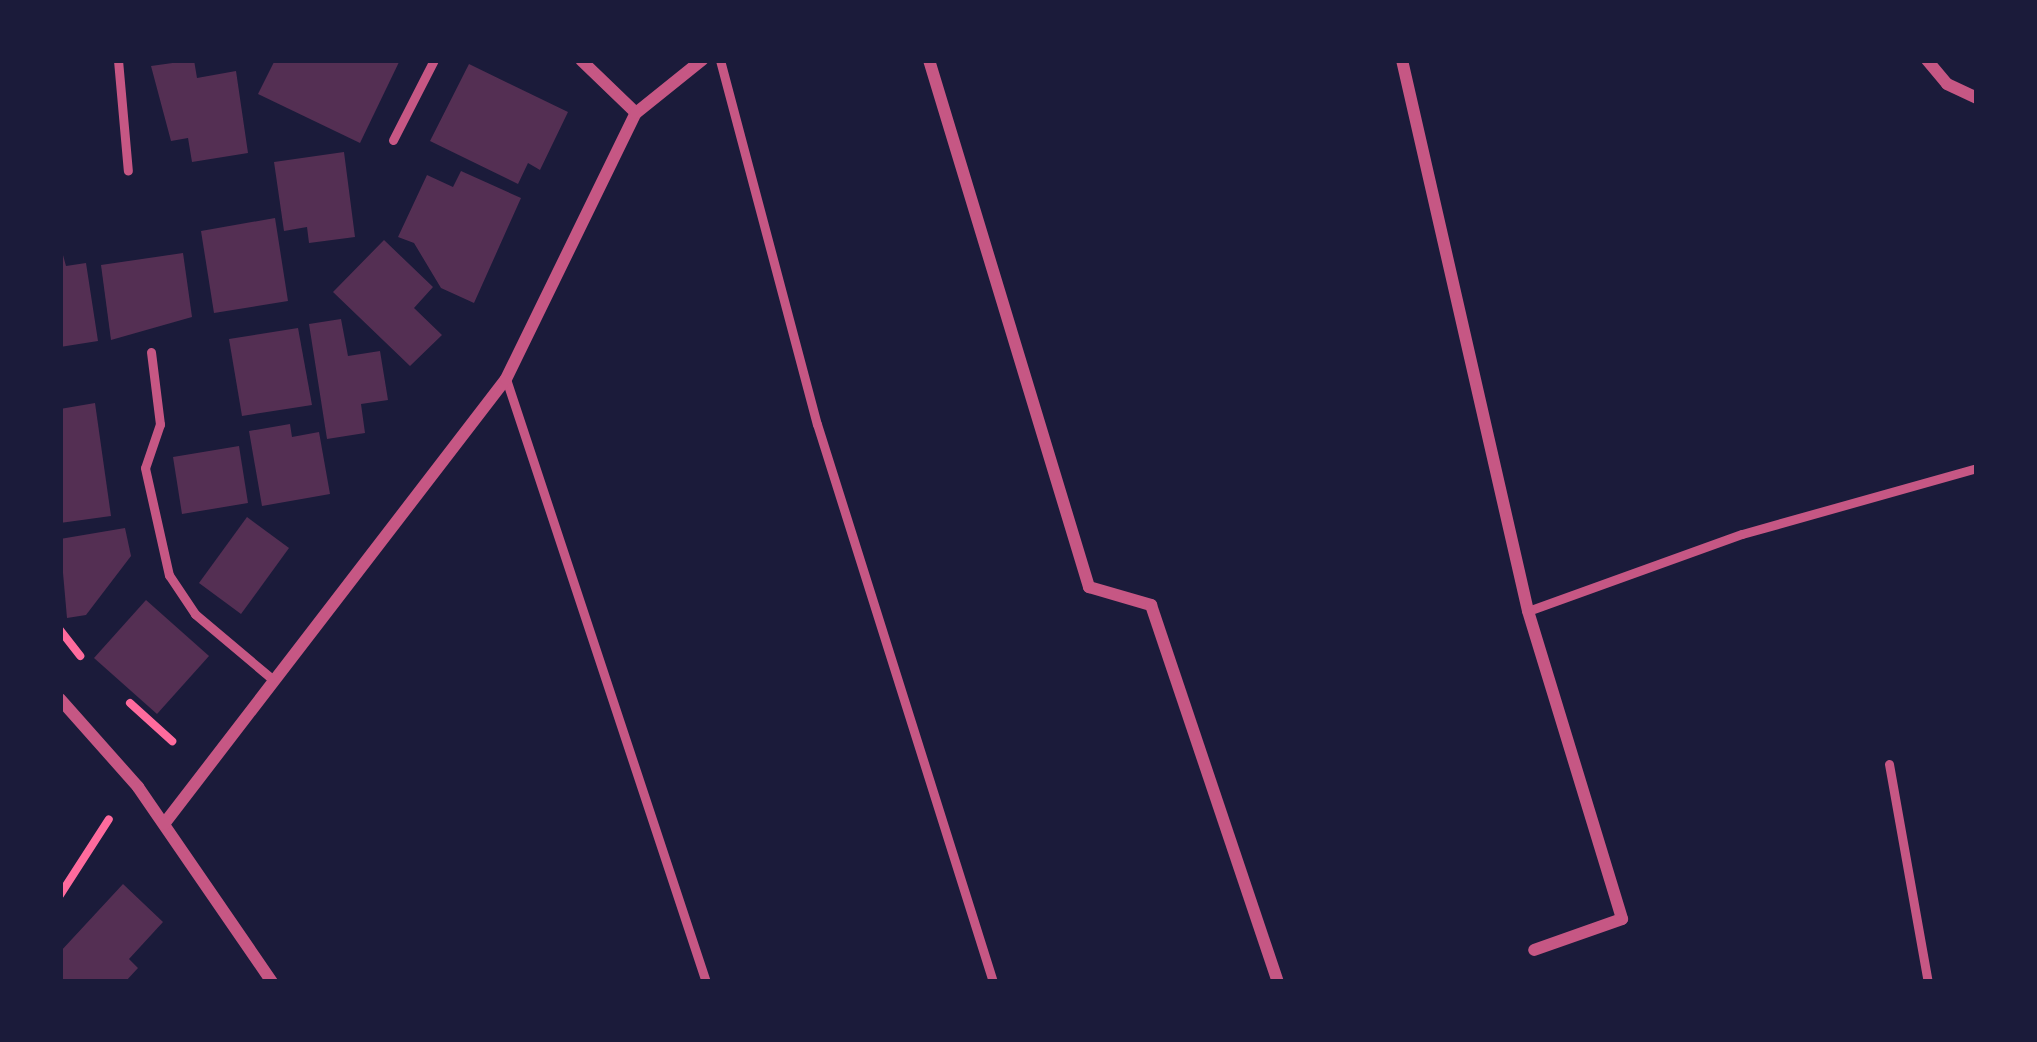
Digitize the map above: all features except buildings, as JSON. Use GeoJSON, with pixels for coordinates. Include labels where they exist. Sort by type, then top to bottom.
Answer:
{"type":"FeatureCollection","features":[{"type":"Feature","properties":{"kind":"street"},"geometry":{"type":"LineString","coordinates":[[581,60],[636,113]]}},
{"type":"Feature","properties":{"kind":"street"},"geometry":{"type":"LineString","coordinates":[[164,824],[506,379],[636,113],[702,60]]}},
{"type":"Feature","properties":{"kind":"street"},"geometry":{"type":"LineString","coordinates":[[929,60],[1088,587],[1151,605],[1278,982]]}},
{"type":"Feature","properties":{"kind":"street"},"geometry":{"type":"LineString","coordinates":[[1402,60],[1528,611],[1622,919],[1534,950]]}},
{"type":"Feature","properties":{"kind":"street"},"geometry":{"type":"LineString","coordinates":[[1927,60],[1947,84],[1977,98]]}},
{"type":"Feature","properties":{"kind":"street"},"geometry":{"type":"LineString","coordinates":[[60,699],[138,787],[272,982]]}},
{"type":"Feature","properties":{"kind":"lane"},"geometry":{"type":"LineString","coordinates":[[118,60],[128,171]]}},
{"type":"Feature","properties":{"kind":"lane"},"geometry":{"type":"LineString","coordinates":[[393,140],[434,60]]}},
{"type":"Feature","properties":{"kind":"lane"},"geometry":{"type":"LineString","coordinates":[[720,60],[818,424],[993,982]]}},
{"type":"Feature","properties":{"kind":"lane"},"geometry":{"type":"LineString","coordinates":[[151,352],[160,424],[146,467],[169,575],[195,614],[272,678]]}},
{"type":"Feature","properties":{"kind":"lane"},"geometry":{"type":"LineString","coordinates":[[506,379],[706,982]]}},
{"type":"Feature","properties":{"kind":"lane"},"geometry":{"type":"LineString","coordinates":[[1528,611],[1742,535],[1977,468]]}},
{"type":"Feature","properties":{"kind":"lane"},"geometry":{"type":"LineString","coordinates":[[1889,764],[1928,982]]}},
{"type":"Feature","properties":{"kind":"path"},"geometry":{"type":"LineString","coordinates":[[60,895],[138,787]]}}]}
